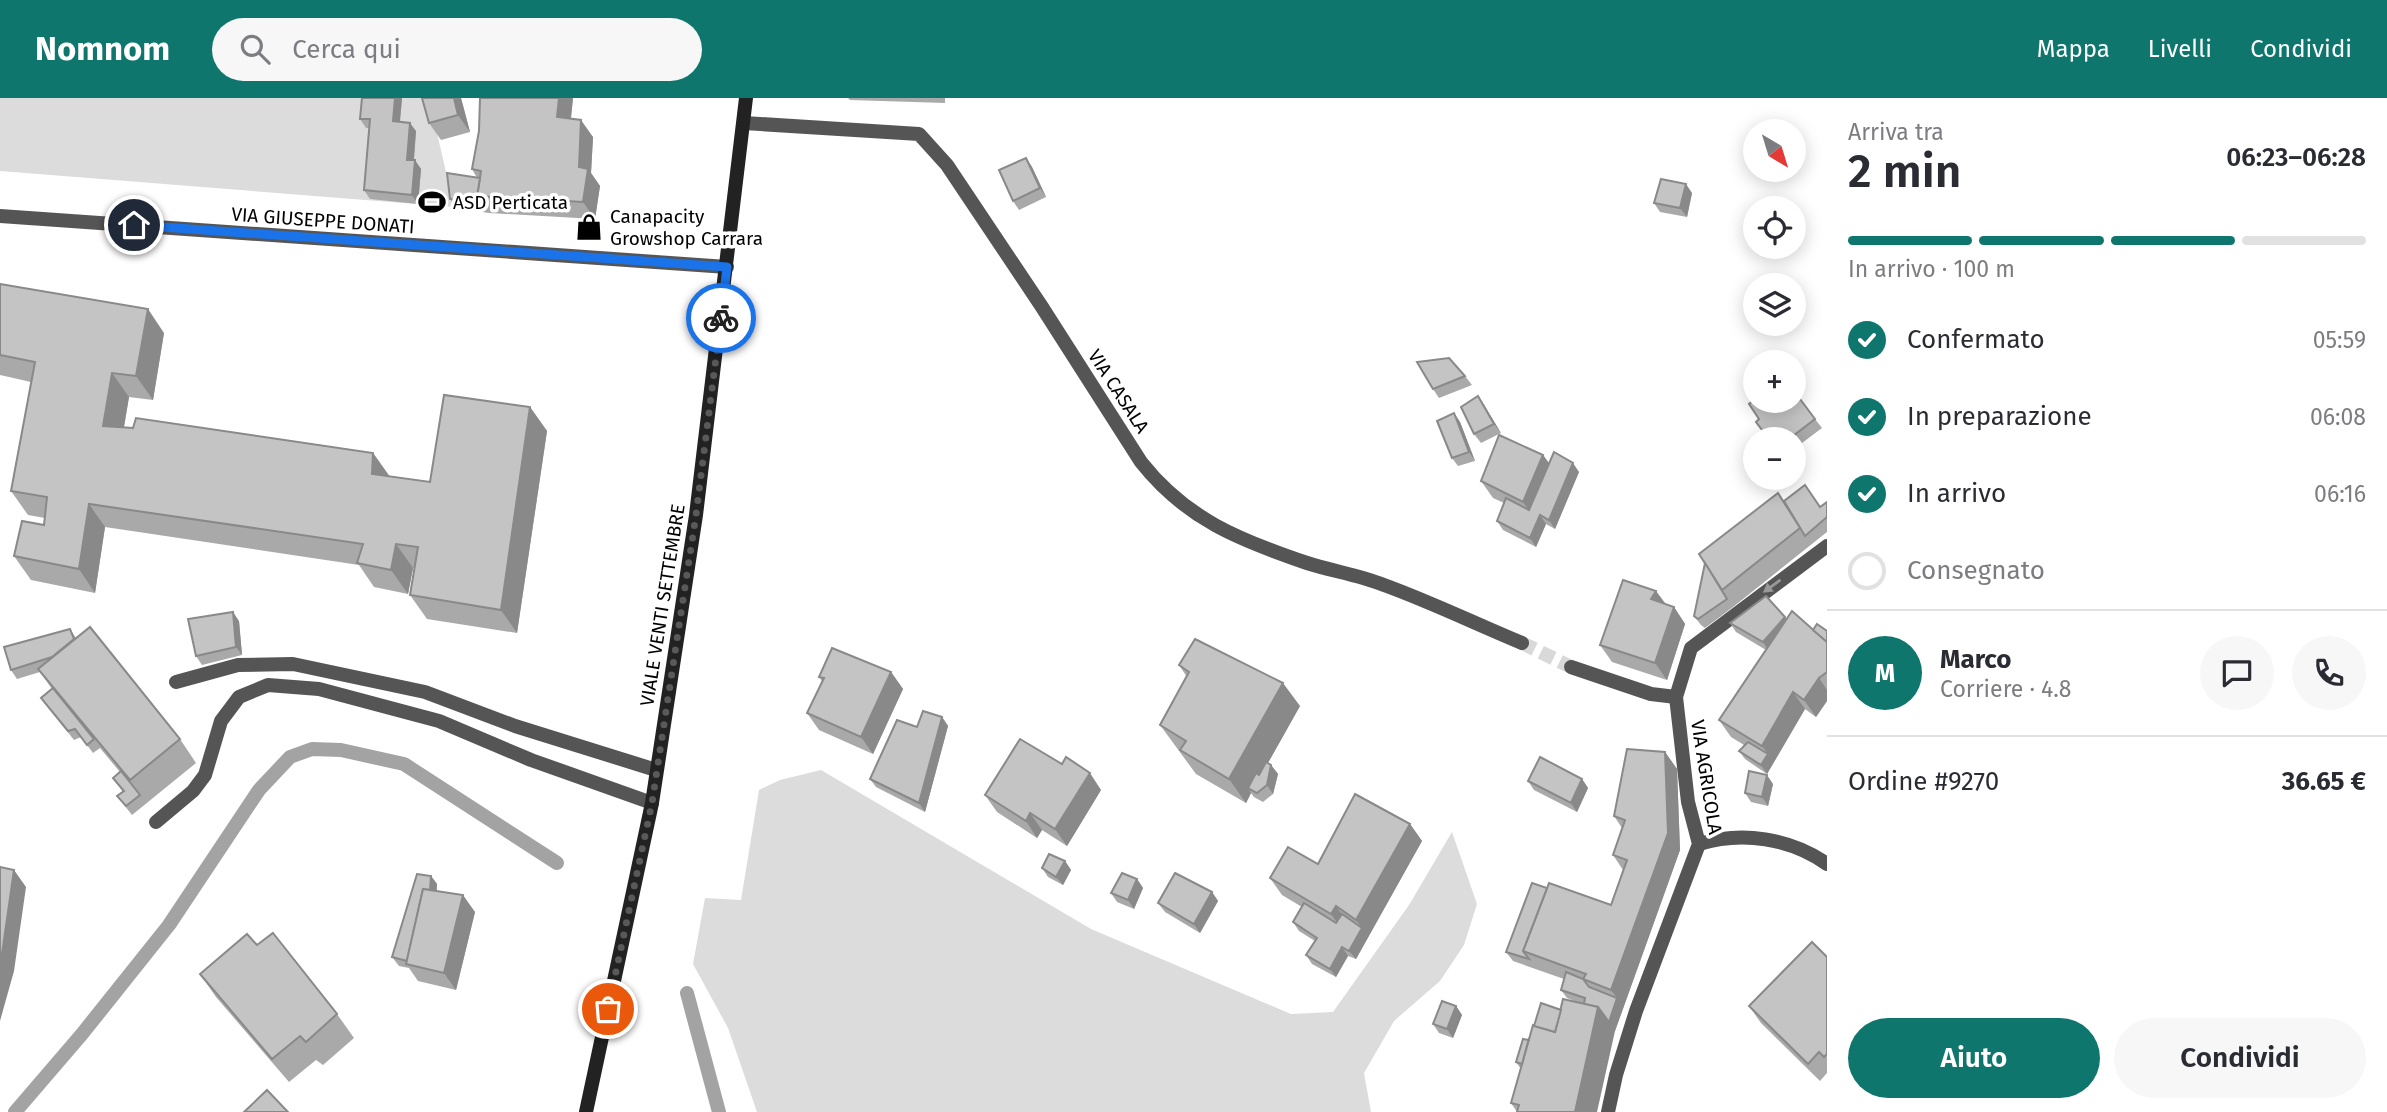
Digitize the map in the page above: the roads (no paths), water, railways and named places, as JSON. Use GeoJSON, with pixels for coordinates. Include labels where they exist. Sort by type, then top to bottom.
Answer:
{"type":"FeatureCollection","features":[{"type":"Feature","properties":{"kind":"main road","name":"VIALE VENTI SETTEMBRE"},"geometry":{"type":"LineString","coordinates":[[586,1112],[652,803],[696,515],[746,98]]}},
{"type":"Feature","properties":{"kind":"street","name":"VIA CASALA"},"geometry":{"type":"LineString","coordinates":[[744,123],[919,134],[954,176],[1141,461],[1159,485],[1183,507],[1220,530],[1306,562],[1384,585],[1522,643]]}},
{"type":"Feature","properties":{"kind":"street","name":"VIA GIUSEPPE DONATI"},"geometry":{"type":"LineString","coordinates":[[0,216],[727,267]]}},
{"type":"Feature","properties":{"kind":"street","name":"VIA AGRICOLA"},"geometry":{"type":"LineString","coordinates":[[1608,1112],[1636,1011],[1699,844],[1688,802],[1676,697],[1691,648],[1827,546]]}},
{"type":"Feature","properties":{"kind":"street"},"geometry":{"type":"LineString","coordinates":[[176,682],[238,665],[293,664],[425,692],[514,726],[656,770]]}},
{"type":"Feature","properties":{"kind":"street"},"geometry":{"type":"LineString","coordinates":[[1572,667],[1651,694],[1676,697]]}},
{"type":"Feature","properties":{"kind":"street"},"geometry":{"type":"LineString","coordinates":[[156,821],[193,791],[205,775],[221,721],[239,697],[268,685],[319,690],[439,721],[531,760],[652,803]]}},
{"type":"Feature","properties":{"kind":"street"},"geometry":{"type":"LineString","coordinates":[[1699,844],[1721,837],[1756,838],[1791,844],[1827,864]]}},
{"type":"Feature","properties":{"kind":"waterway"},"geometry":{"type":"LineString","coordinates":[[15,1112],[82,1034],[169,925],[259,790],[290,757],[312,749],[341,750],[404,764],[557,863]]}},
{"type":"Feature","properties":{"kind":"waterway"},"geometry":{"type":"LineString","coordinates":[[687,993],[719,1112]]}},
{"type":"Feature","properties":{"kind":"tunnel"},"geometry":{"type":"LineString","coordinates":[[1522,643],[1571,667]]}},
{"type":"Feature","properties":{"kind":"place","name":"ASD Perticata"},"geometry":{"type":"Point","coordinates":[432,202]}},
{"type":"Feature","properties":{"kind":"place","name":"Canapacity Growshop Carrara"},"geometry":{"type":"Point","coordinates":[589,227]}}]}
